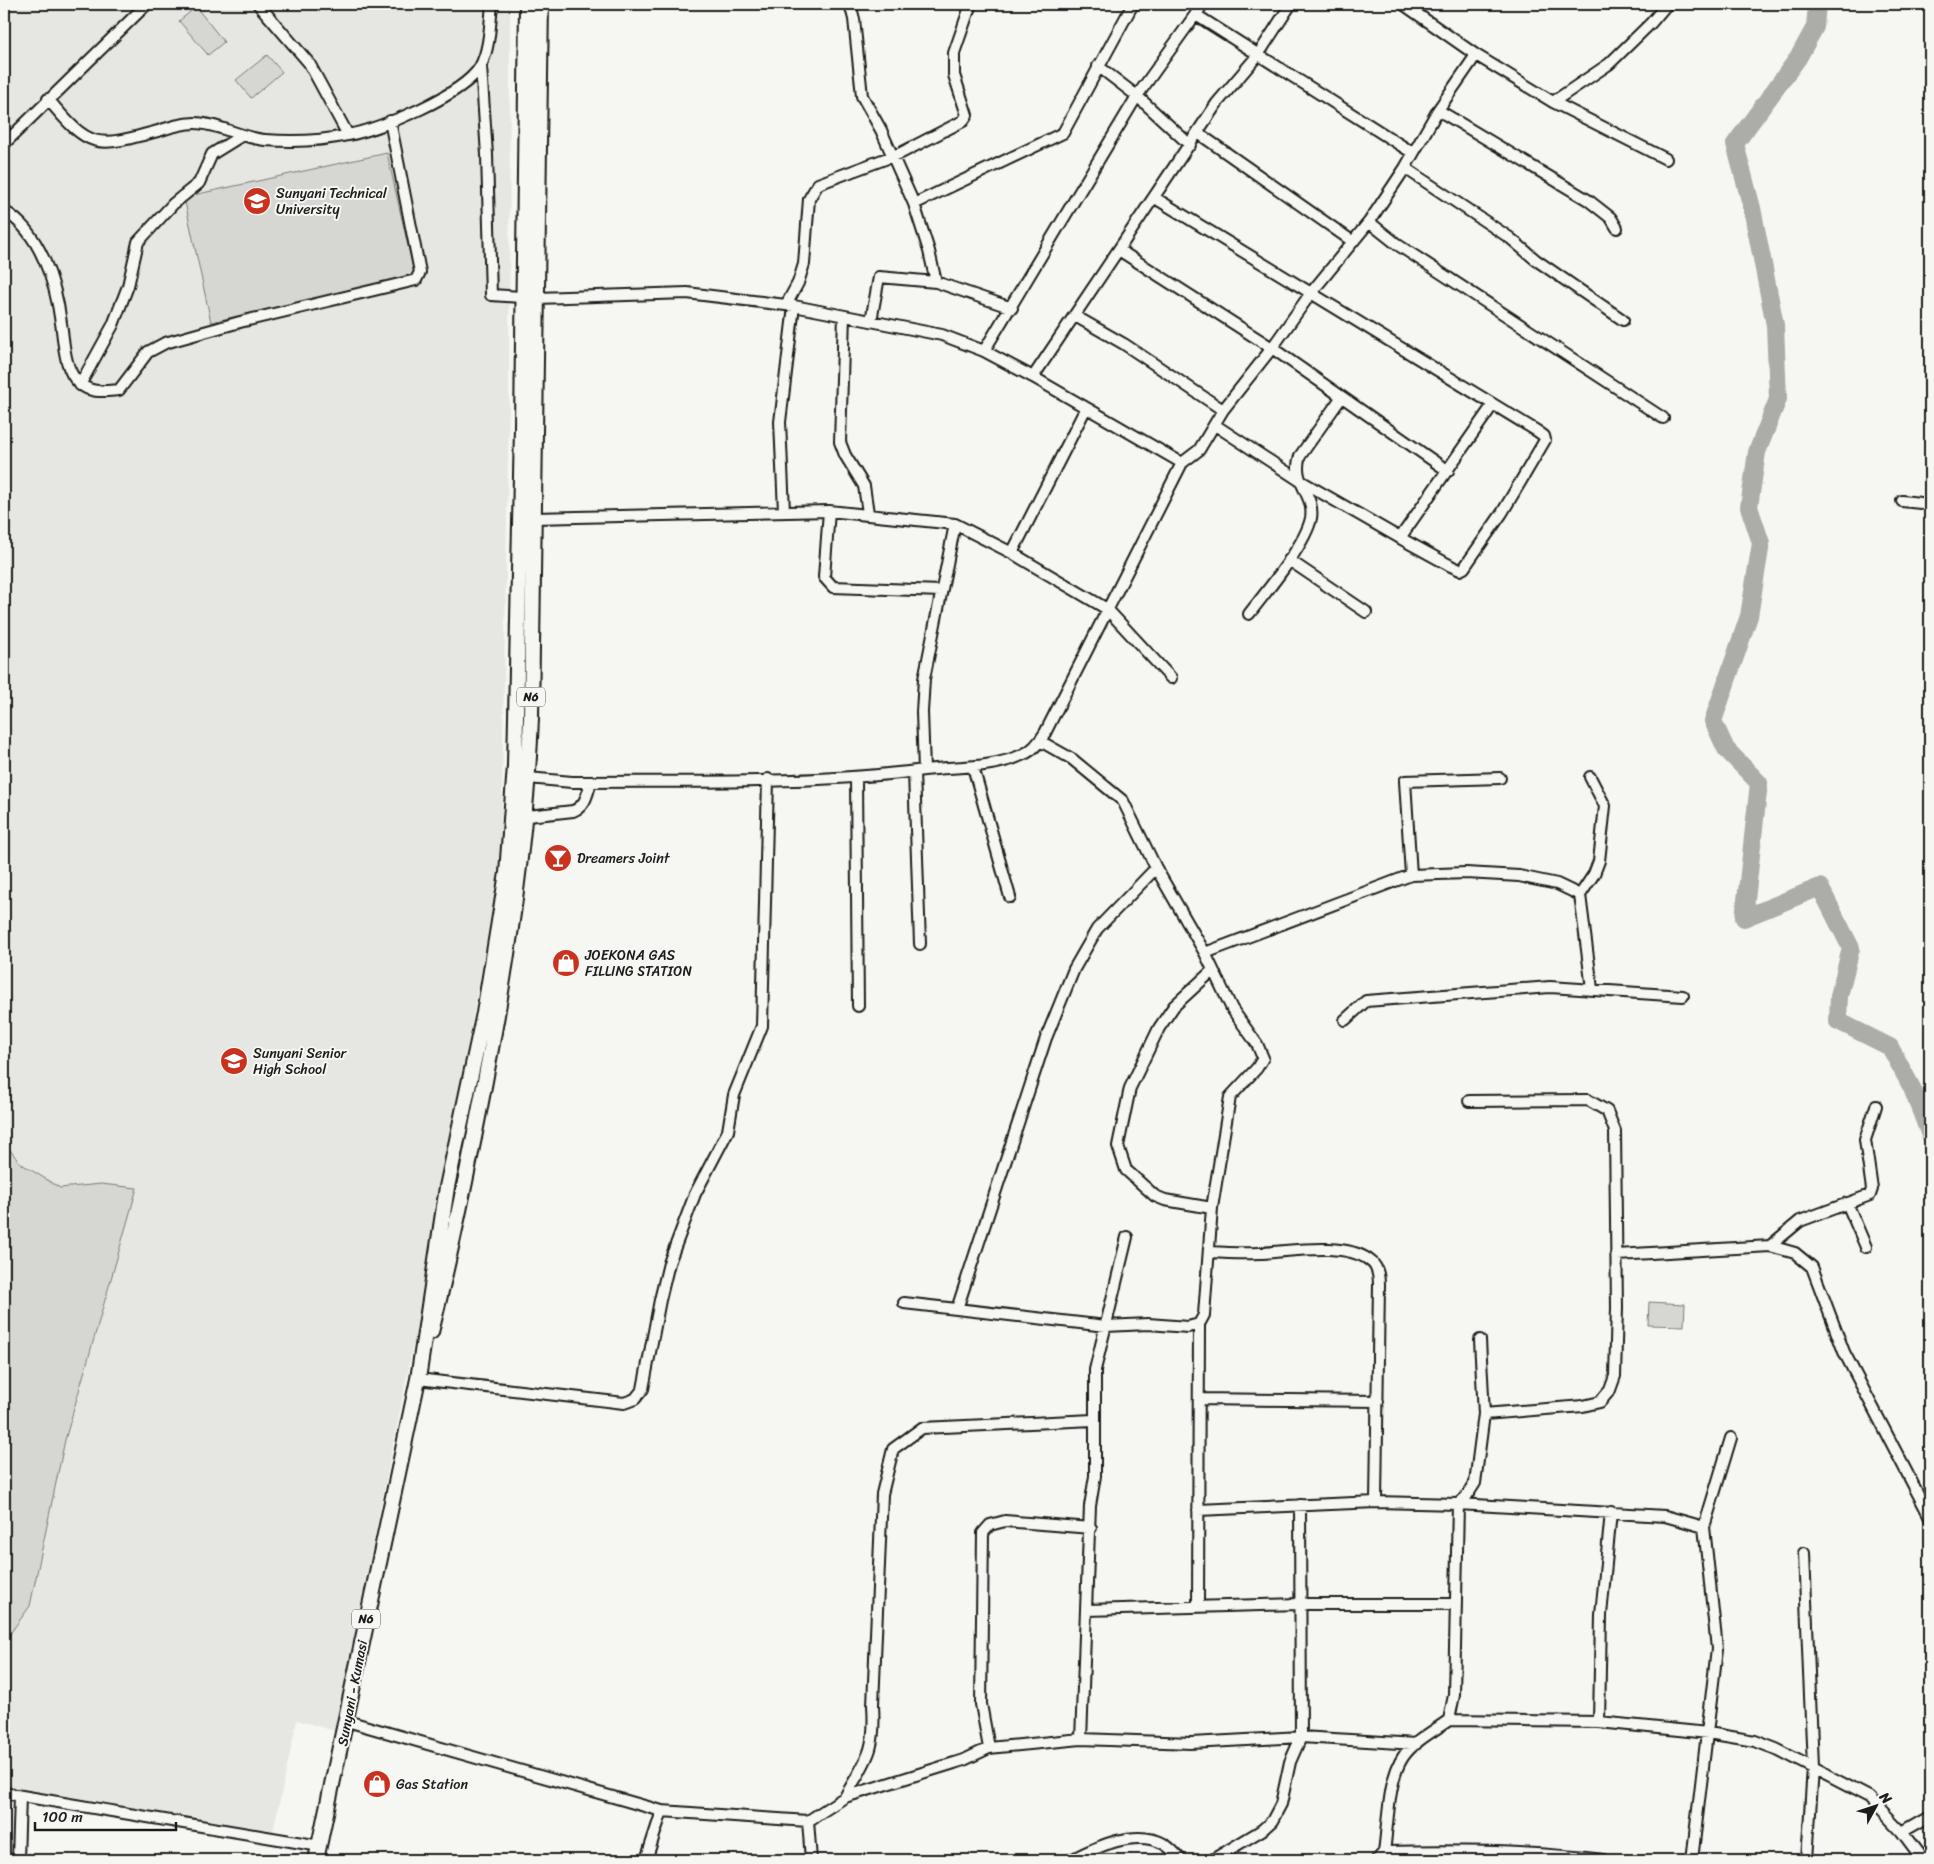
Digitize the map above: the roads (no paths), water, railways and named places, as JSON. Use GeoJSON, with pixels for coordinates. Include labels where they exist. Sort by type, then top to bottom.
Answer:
{"type":"FeatureCollection","features":[{"type":"Feature","properties":{"kind":"main road","name":"N6"},"geometry":{"type":"LineString","coordinates":[[418,1379],[438,1306],[481,1104],[506,967],[521,865],[519,817],[522,296],[527,4]]}},
{"type":"Feature","properties":{"kind":"main road","name":"N6"},"geometry":{"type":"LineString","coordinates":[[519,817],[528,778],[534,518],[541,4]]}},
{"type":"Feature","properties":{"kind":"main road","name":"Sunyani - Kumasi"},"geometry":{"type":"LineString","coordinates":[[316,1860],[418,1379]]}},
{"type":"Feature","properties":{"kind":"street"},"geometry":{"type":"LineString","coordinates":[[4,144],[147,4]]}},
{"type":"Feature","properties":{"kind":"street"},"geometry":{"type":"LineString","coordinates":[[258,4],[310,63],[348,135]]}},
{"type":"Feature","properties":{"kind":"street"},"geometry":{"type":"LineString","coordinates":[[48,99],[74,129],[95,142],[109,142],[197,122],[241,136],[264,140],[325,139],[348,135],[390,121],[457,90],[470,80],[480,66],[485,54],[492,4]]}},
{"type":"Feature","properties":{"kind":"street"},"geometry":{"type":"LineString","coordinates":[[850,4],[854,18],[862,96],[893,156],[914,204],[924,232],[936,282]]}},
{"type":"Feature","properties":{"kind":"street"},"geometry":{"type":"LineString","coordinates":[[784,511],[780,422],[790,305],[804,264],[809,199],[818,184],[893,156],[963,121],[967,115],[954,75],[954,53],[971,4]]}},
{"type":"Feature","properties":{"kind":"street"},"geometry":{"type":"LineString","coordinates":[[914,204],[1063,133],[1133,4]]}},
{"type":"Feature","properties":{"kind":"street"},"geometry":{"type":"LineString","coordinates":[[984,351],[1012,308],[1137,96],[1203,4]]}},
{"type":"Feature","properties":{"kind":"street"},"geometry":{"type":"LineString","coordinates":[[1033,377],[1217,103],[1258,55],[1291,4]]}},
{"type":"Feature","properties":{"kind":"street"},"geometry":{"type":"LineString","coordinates":[[1403,4],[1476,55],[1553,102],[1666,159]]}},
{"type":"Feature","properties":{"kind":"street"},"geometry":{"type":"LineString","coordinates":[[1553,102],[1609,64],[1652,23],[1667,4]]}},
{"type":"Feature","properties":{"kind":"street"},"geometry":{"type":"LineString","coordinates":[[1196,15],[1413,153]]}},
{"type":"Feature","properties":{"kind":"street"},"geometry":{"type":"LineString","coordinates":[[528,778],[591,782],[856,779],[924,770],[973,767],[1025,754],[1040,741],[1182,463],[1193,456],[1223,410],[1272,348],[1310,292],[1369,222],[1438,110],[1476,55]]}},
{"type":"Feature","properties":{"kind":"street"},"geometry":{"type":"LineString","coordinates":[[480,66],[487,155],[490,295],[537,298],[687,293],[790,305],[942,335],[984,351],[1033,377],[1182,463]]}},
{"type":"Feature","properties":{"kind":"street"},"geometry":{"type":"LineString","coordinates":[[1098,66],[1137,96],[1190,145]]}},
{"type":"Feature","properties":{"kind":"street"},"geometry":{"type":"LineString","coordinates":[[1438,110],[1588,200],[1610,218],[1617,228]]}},
{"type":"Feature","properties":{"kind":"street"},"geometry":{"type":"LineString","coordinates":[[4,211],[24,225],[42,258],[58,305],[71,373],[80,384],[96,392],[119,390],[148,352],[165,343],[240,322],[416,280],[420,272],[390,121]]}},
{"type":"Feature","properties":{"kind":"street"},"geometry":{"type":"LineString","coordinates":[[1198,133],[1352,241]]}},
{"type":"Feature","properties":{"kind":"street"},"geometry":{"type":"LineString","coordinates":[[80,384],[113,325],[128,286],[138,242],[168,209],[199,182],[212,154],[241,136]]}},
{"type":"Feature","properties":{"kind":"street"},"geometry":{"type":"LineString","coordinates":[[1404,168],[1510,238],[1536,260],[1624,320]]}},
{"type":"Feature","properties":{"kind":"street"},"geometry":{"type":"LineString","coordinates":[[1155,198],[1492,406],[1544,436],[1545,440],[1482,544],[1464,568],[1460,570],[1299,480],[1215,425]]}},
{"type":"Feature","properties":{"kind":"street"},"geometry":{"type":"LineString","coordinates":[[1369,222],[1406,251],[1663,418]]}},
{"type":"Feature","properties":{"kind":"street"},"geometry":{"type":"LineString","coordinates":[[1120,250],[1272,348],[1448,471]]}},
{"type":"Feature","properties":{"kind":"street"},"geometry":{"type":"LineString","coordinates":[[871,321],[879,277],[936,282],[1012,308]]}},
{"type":"Feature","properties":{"kind":"street"},"geometry":{"type":"LineString","coordinates":[[844,316],[840,442],[845,456],[864,486],[868,513]]}},
{"type":"Feature","properties":{"kind":"street"},"geometry":{"type":"LineString","coordinates":[[1075,316],[1130,348],[1223,410]]}},
{"type":"Feature","properties":{"kind":"street"},"geometry":{"type":"LineString","coordinates":[[1249,614],[1289,560],[1311,518],[1310,500],[1299,480],[1296,466],[1300,456],[1341,398]]}},
{"type":"Feature","properties":{"kind":"street"},"geometry":{"type":"LineString","coordinates":[[1400,538],[1492,406]]}},
{"type":"Feature","properties":{"kind":"street"},"geometry":{"type":"LineString","coordinates":[[1012,553],[1086,408]]}},
{"type":"Feature","properties":{"kind":"street"},"geometry":{"type":"LineString","coordinates":[[1902,501],[1930,504]]}},
{"type":"Feature","properties":{"kind":"street"},"geometry":{"type":"LineString","coordinates":[[534,518],[829,511],[868,513],[955,524],[1012,553],[1108,609],[1171,678]]}},
{"type":"Feature","properties":{"kind":"street"},"geometry":{"type":"LineString","coordinates":[[829,511],[824,577],[827,583],[833,587],[941,591]]}},
{"type":"Feature","properties":{"kind":"street"},"geometry":{"type":"LineString","coordinates":[[924,770],[922,712],[924,680],[955,524]]}},
{"type":"Feature","properties":{"kind":"street"},"geometry":{"type":"LineString","coordinates":[[1289,560],[1366,612]]}},
{"type":"Feature","properties":{"kind":"street"},"geometry":{"type":"LineString","coordinates":[[1040,741],[1072,759],[1122,801],[1156,868],[1205,953],[1212,971],[1232,1009],[1256,1044],[1263,1058],[1257,1068],[1230,1098],[1212,1208],[1204,1315],[1199,1324],[1198,1607]]}},
{"type":"Feature","properties":{"kind":"street"},"geometry":{"type":"LineString","coordinates":[[973,767],[1010,897]]}},
{"type":"Feature","properties":{"kind":"street"},"geometry":{"type":"LineString","coordinates":[[914,772],[920,944]]}},
{"type":"Feature","properties":{"kind":"street"},"geometry":{"type":"LineString","coordinates":[[1590,777],[1605,806],[1599,861],[1594,874],[1580,896],[1592,989]]}},
{"type":"Feature","properties":{"kind":"street"},"geometry":{"type":"LineString","coordinates":[[1411,875],[1405,781],[1500,778]]}},
{"type":"Feature","properties":{"kind":"street"},"geometry":{"type":"LineString","coordinates":[[418,1379],[624,1403],[635,1399],[643,1389],[660,1300],[670,1263],[695,1194],[728,1131],[734,1095],[762,1026],[768,779]]}},
{"type":"Feature","properties":{"kind":"street"},"geometry":{"type":"LineString","coordinates":[[856,779],[858,1006]]}},
{"type":"Feature","properties":{"kind":"street"},"geometry":{"type":"LineString","coordinates":[[519,817],[573,812],[580,809],[591,782]]}},
{"type":"Feature","properties":{"kind":"street"},"geometry":{"type":"LineString","coordinates":[[957,1309],[1046,1038],[1074,969],[1097,929],[1156,868]]}},
{"type":"Feature","properties":{"kind":"street"},"geometry":{"type":"LineString","coordinates":[[1205,953],[1411,875],[1466,873],[1519,876],[1557,884],[1580,896]]}},
{"type":"Feature","properties":{"kind":"street"},"geometry":{"type":"LineString","coordinates":[[1212,971],[1174,1006],[1159,1028],[1130,1088],[1118,1146],[1126,1170],[1155,1196],[1165,1200],[1212,1208]]}},
{"type":"Feature","properties":{"kind":"street"},"geometry":{"type":"LineString","coordinates":[[1345,1020],[1366,1001],[1550,987],[1683,996]]}},
{"type":"Feature","properties":{"kind":"street"},"geometry":{"type":"LineString","coordinates":[[1469,1101],[1588,1100],[1607,1111],[1614,1132],[1617,1255],[1615,1376],[1606,1397],[1600,1402],[1583,1406],[1484,1414]]}},
{"type":"Feature","properties":{"kind":"street"},"geometry":{"type":"LineString","coordinates":[[1770,1246],[1800,1221],[1870,1195],[1872,1189],[1865,1140],[1876,1106]]}},
{"type":"Feature","properties":{"kind":"street"},"geometry":{"type":"LineString","coordinates":[[1847,1203],[1866,1247]]}},
{"type":"Feature","properties":{"kind":"street"},"geometry":{"type":"LineString","coordinates":[[1081,1739],[1091,1528],[1090,1506],[1094,1476],[1095,1370],[1127,1237]]}},
{"type":"Feature","properties":{"kind":"street"},"geometry":{"type":"LineString","coordinates":[[1617,1255],[1770,1246],[1796,1253],[1812,1267],[1844,1352],[1930,1517]]}},
{"type":"Feature","properties":{"kind":"street"},"geometry":{"type":"LineString","coordinates":[[1208,1252],[1242,1254],[1286,1250],[1341,1250],[1370,1260],[1376,1268],[1379,1284],[1376,1502]]}},
{"type":"Feature","properties":{"kind":"street"},"geometry":{"type":"LineString","coordinates":[[904,1302],[1106,1326],[1148,1324],[1188,1327],[1199,1324]]}},
{"type":"Feature","properties":{"kind":"street"},"geometry":{"type":"LineString","coordinates":[[1449,1720],[1454,1695],[1458,1504],[1466,1497],[1474,1483],[1484,1414],[1480,1340]]}},
{"type":"Feature","properties":{"kind":"street"},"geometry":{"type":"LineString","coordinates":[[1199,1399],[1378,1402]]}},
{"type":"Feature","properties":{"kind":"street"},"geometry":{"type":"LineString","coordinates":[[845,1797],[870,1754],[874,1731],[873,1705],[882,1494],[893,1449],[922,1428],[1094,1420]]}},
{"type":"Feature","properties":{"kind":"street"},"geometry":{"type":"LineString","coordinates":[[1692,1860],[1717,1650],[1704,1527],[1731,1438]]}},
{"type":"Feature","properties":{"kind":"street"},"geometry":{"type":"LineString","coordinates":[[1198,1510],[1376,1502],[1458,1504],[1665,1516],[1704,1527]]}},
{"type":"Feature","properties":{"kind":"street"},"geometry":{"type":"LineString","coordinates":[[1212,1860],[1262,1830],[1272,1821],[1281,1804],[1290,1762],[1301,1737],[1300,1505]]}},
{"type":"Feature","properties":{"kind":"street"},"geometry":{"type":"LineString","coordinates":[[1599,1722],[1601,1615],[1610,1512]]}},
{"type":"Feature","properties":{"kind":"street"},"geometry":{"type":"LineString","coordinates":[[990,1748],[981,1704],[983,1533],[990,1525],[1005,1521],[1091,1528]]}},
{"type":"Feature","properties":{"kind":"street"},"geometry":{"type":"LineString","coordinates":[[1804,1554],[1813,1767],[1807,1860]]}},
{"type":"Feature","properties":{"kind":"street"},"geometry":{"type":"LineString","coordinates":[[1087,1610],[1300,1604],[1455,1604]]}},
{"type":"Feature","properties":{"kind":"street"},"geometry":{"type":"LineString","coordinates":[[1377,1860],[1384,1852],[1393,1782],[1400,1762],[1416,1744],[1449,1720],[1599,1722],[1708,1733],[1754,1741],[1813,1767],[1869,1797],[1902,1832],[1922,1860]]}},
{"type":"Feature","properties":{"kind":"street"},"geometry":{"type":"LineString","coordinates":[[347,1721],[662,1811],[808,1821],[845,1797],[964,1760],[990,1748],[1081,1739],[1191,1743],[1301,1737],[1416,1744]]}},
{"type":"Feature","properties":{"kind":"street"},"geometry":{"type":"LineString","coordinates":[[4,1792],[320,1846]]}},
{"type":"Feature","properties":{"kind":"street"},"geometry":{"type":"LineString","coordinates":[[18,1860],[20,1796]]}},
{"type":"Feature","properties":{"kind":"street"},"geometry":{"type":"LineString","coordinates":[[646,1860],[662,1811]]}},
{"type":"Feature","properties":{"kind":"street"},"geometry":{"type":"LineString","coordinates":[[1902,1832],[1930,1816]]}},
{"type":"Feature","properties":{"kind":"street"},"geometry":{"type":"LineString","coordinates":[[808,1821],[811,1860]]}},
{"type":"Feature","properties":{"kind":"street"},"geometry":{"type":"LineString","coordinates":[[1071,1860],[1110,1844],[1139,1839],[1158,1841],[1166,1845],[1181,1860]]}},
{"type":"Feature","properties":{"kind":"street"},"geometry":{"type":"LineString","coordinates":[[1384,1852],[1455,1850],[1570,1856],[1604,1860]]}},
{"type":"Feature","properties":{"kind":"waterway"},"geometry":{"type":"LineString","coordinates":[[1817,4],[1815,27],[1798,58],[1735,144],[1752,208],[1775,325],[1778,399],[1757,452],[1749,507],[1761,543],[1749,616],[1713,721],[1726,749],[1759,783],[1744,918],[1820,887],[1851,948],[1839,996],[1838,1021],[1890,1047],[1912,1088],[1930,1135]]}},
{"type":"Feature","properties":{"kind":"place","name":"Sunyani Technical University"},"geometry":{"type":"Point","coordinates":[257,201]}},
{"type":"Feature","properties":{"kind":"place","name":"Dreamers Joint"},"geometry":{"type":"Point","coordinates":[558,858]}},
{"type":"Feature","properties":{"kind":"place","name":"JOEKONA GAS FILLING STATION"},"geometry":{"type":"Point","coordinates":[566,963]}},
{"type":"Feature","properties":{"kind":"place","name":"Sunyani Senior High School"},"geometry":{"type":"Point","coordinates":[234,1061]}},
{"type":"Feature","properties":{"kind":"place","name":"Gas Station"},"geometry":{"type":"Point","coordinates":[377,1784]}}]}
